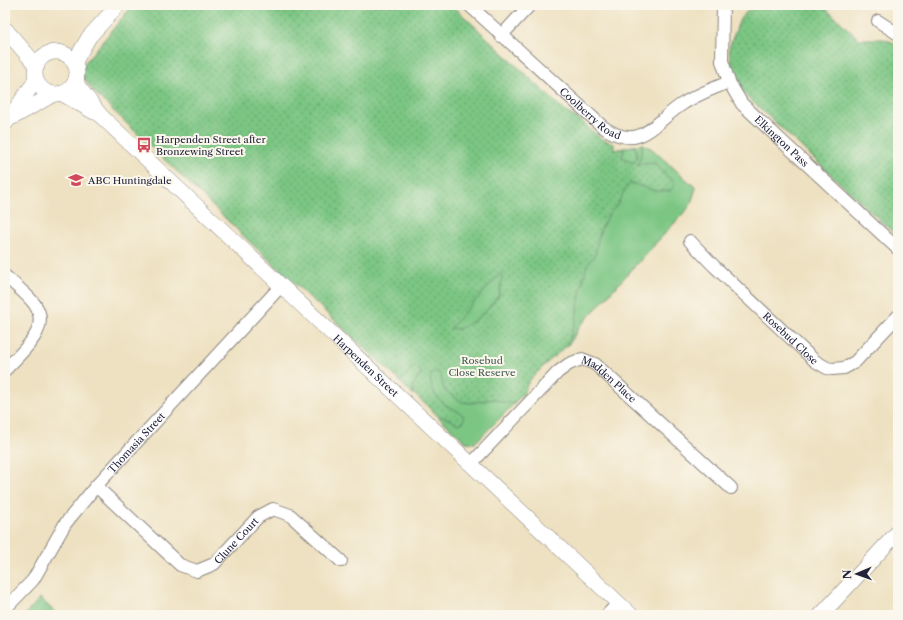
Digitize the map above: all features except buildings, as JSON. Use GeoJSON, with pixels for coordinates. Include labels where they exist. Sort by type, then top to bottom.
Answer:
{"type":"FeatureCollection","features":[{"type":"Feature","properties":{"kind":"street"},"geometry":{"type":"LineString","coordinates":[[74,63],[89,37],[118,5]]}},
{"type":"Feature","properties":{"kind":"street","name":"Coolberry Road"},"geometry":{"type":"LineString","coordinates":[[469,5],[501,36],[603,126],[612,133],[624,137],[637,137],[683,103],[729,82]]}},
{"type":"Feature","properties":{"kind":"street"},"geometry":{"type":"LineString","coordinates":[[501,36],[530,5]]}},
{"type":"Feature","properties":{"kind":"street","name":"Elkington Pass"},"geometry":{"type":"LineString","coordinates":[[723,5],[722,62],[729,82],[742,104],[898,249]]}},
{"type":"Feature","properties":{"kind":"street"},"geometry":{"type":"LineString","coordinates":[[878,21],[898,34]]}},
{"type":"Feature","properties":{"kind":"street","name":"Harpenden Street"},"geometry":{"type":"LineString","coordinates":[[5,29],[45,63]]}},
{"type":"Feature","properties":{"kind":"street"},"geometry":{"type":"LineString","coordinates":[[7,121],[45,63],[89,37]]}},
{"type":"Feature","properties":{"kind":"street","name":"Harpenden Street"},"geometry":{"type":"LineString","coordinates":[[45,63],[69,57],[74,63],[76,69],[78,86],[101,116],[631,615]]}},
{"type":"Feature","properties":{"kind":"street","name":"Harpenden Street"},"geometry":{"type":"LineString","coordinates":[[45,63],[40,86],[45,91],[58,94],[101,116]]}},
{"type":"Feature","properties":{"kind":"street"},"geometry":{"type":"LineString","coordinates":[[7,121],[68,90],[73,85],[76,78]]}},
{"type":"Feature","properties":{"kind":"street","name":"Rosebud Close"},"geometry":{"type":"LineString","coordinates":[[690,241],[714,266],[815,361],[827,368],[844,368],[855,362],[898,316]]}},
{"type":"Feature","properties":{"kind":"street"},"geometry":{"type":"LineString","coordinates":[[5,276],[32,301],[39,311],[41,325],[34,338],[5,370]]}},
{"type":"Feature","properties":{"kind":"street","name":"Thomasia Street"},"geometry":{"type":"LineString","coordinates":[[5,610],[33,580],[65,524],[96,486],[281,286]]}},
{"type":"Feature","properties":{"kind":"street","name":"Madden Place"},"geometry":{"type":"LineString","coordinates":[[472,464],[558,372],[569,364],[582,359],[595,364],[731,488]]}},
{"type":"Feature","properties":{"kind":"street","name":"Clune Court"},"geometry":{"type":"LineString","coordinates":[[96,486],[180,565],[197,571],[214,564],[258,517],[273,508],[290,515],[341,561]]}},
{"type":"Feature","properties":{"kind":"street"},"geometry":{"type":"LineString","coordinates":[[821,615],[898,532]]}},
{"type":"Feature","properties":{"kind":"street"},"geometry":{"type":"LineString","coordinates":[[607,615],[618,603]]}},
{"type":"Feature","properties":{"kind":"green space","name":"Rosebud Close Reserve"},"geometry":{"type":"Polygon","coordinates":[[[133,5],[452,5],[567,113],[579,119],[600,138],[614,144],[614,150],[643,144],[652,149],[696,188],[690,206],[579,327],[570,343],[529,381],[523,394],[475,443],[466,442],[253,245],[95,93],[84,79],[82,73],[84,64],[133,5]]]}},
{"type":"Feature","properties":{"kind":"green space"},"geometry":{"type":"Polygon","coordinates":[[[753,5],[822,5],[859,39],[883,39],[898,44],[898,237],[741,91],[732,69],[729,48],[740,19],[753,5]]]}},
{"type":"Feature","properties":{"kind":"green space"},"geometry":{"type":"Polygon","coordinates":[[[643,144],[652,149],[696,188],[690,206],[579,327],[567,346],[576,320],[587,265],[596,253],[598,239],[607,217],[617,205],[624,191],[631,183],[655,191],[670,191],[674,187],[674,181],[665,175],[655,163],[637,164],[640,160],[643,144]]]}},
{"type":"Feature","properties":{"kind":"green space"},"geometry":{"type":"Polygon","coordinates":[[[635,146],[637,156],[633,163],[622,157],[625,147],[635,146]]]}},
{"type":"Feature","properties":{"kind":"green space"},"geometry":{"type":"Polygon","coordinates":[[[503,271],[499,295],[486,311],[472,322],[459,329],[450,328],[503,271]]]}},
{"type":"Feature","properties":{"kind":"green space"},"geometry":{"type":"Polygon","coordinates":[[[414,366],[419,369],[421,373],[413,385],[413,395],[400,382],[414,366]]]}},
{"type":"Feature","properties":{"kind":"green space"},"geometry":{"type":"Polygon","coordinates":[[[434,372],[440,373],[444,390],[462,402],[470,403],[494,399],[514,404],[475,443],[466,442],[438,417],[444,417],[458,424],[463,422],[464,417],[436,396],[430,377],[434,372]]]}},
{"type":"Feature","properties":{"kind":"green space"},"geometry":{"type":"Polygon","coordinates":[[[40,598],[58,615],[25,615],[40,598]]]}},
{"type":"Feature","properties":{"kind":"place","name":"Harpenden Street after Bronzewing Street"},"geometry":{"type":"Point","coordinates":[144,145]}},
{"type":"Feature","properties":{"kind":"place","name":"ABC Huntingdale"},"geometry":{"type":"Point","coordinates":[76,180]}}]}
